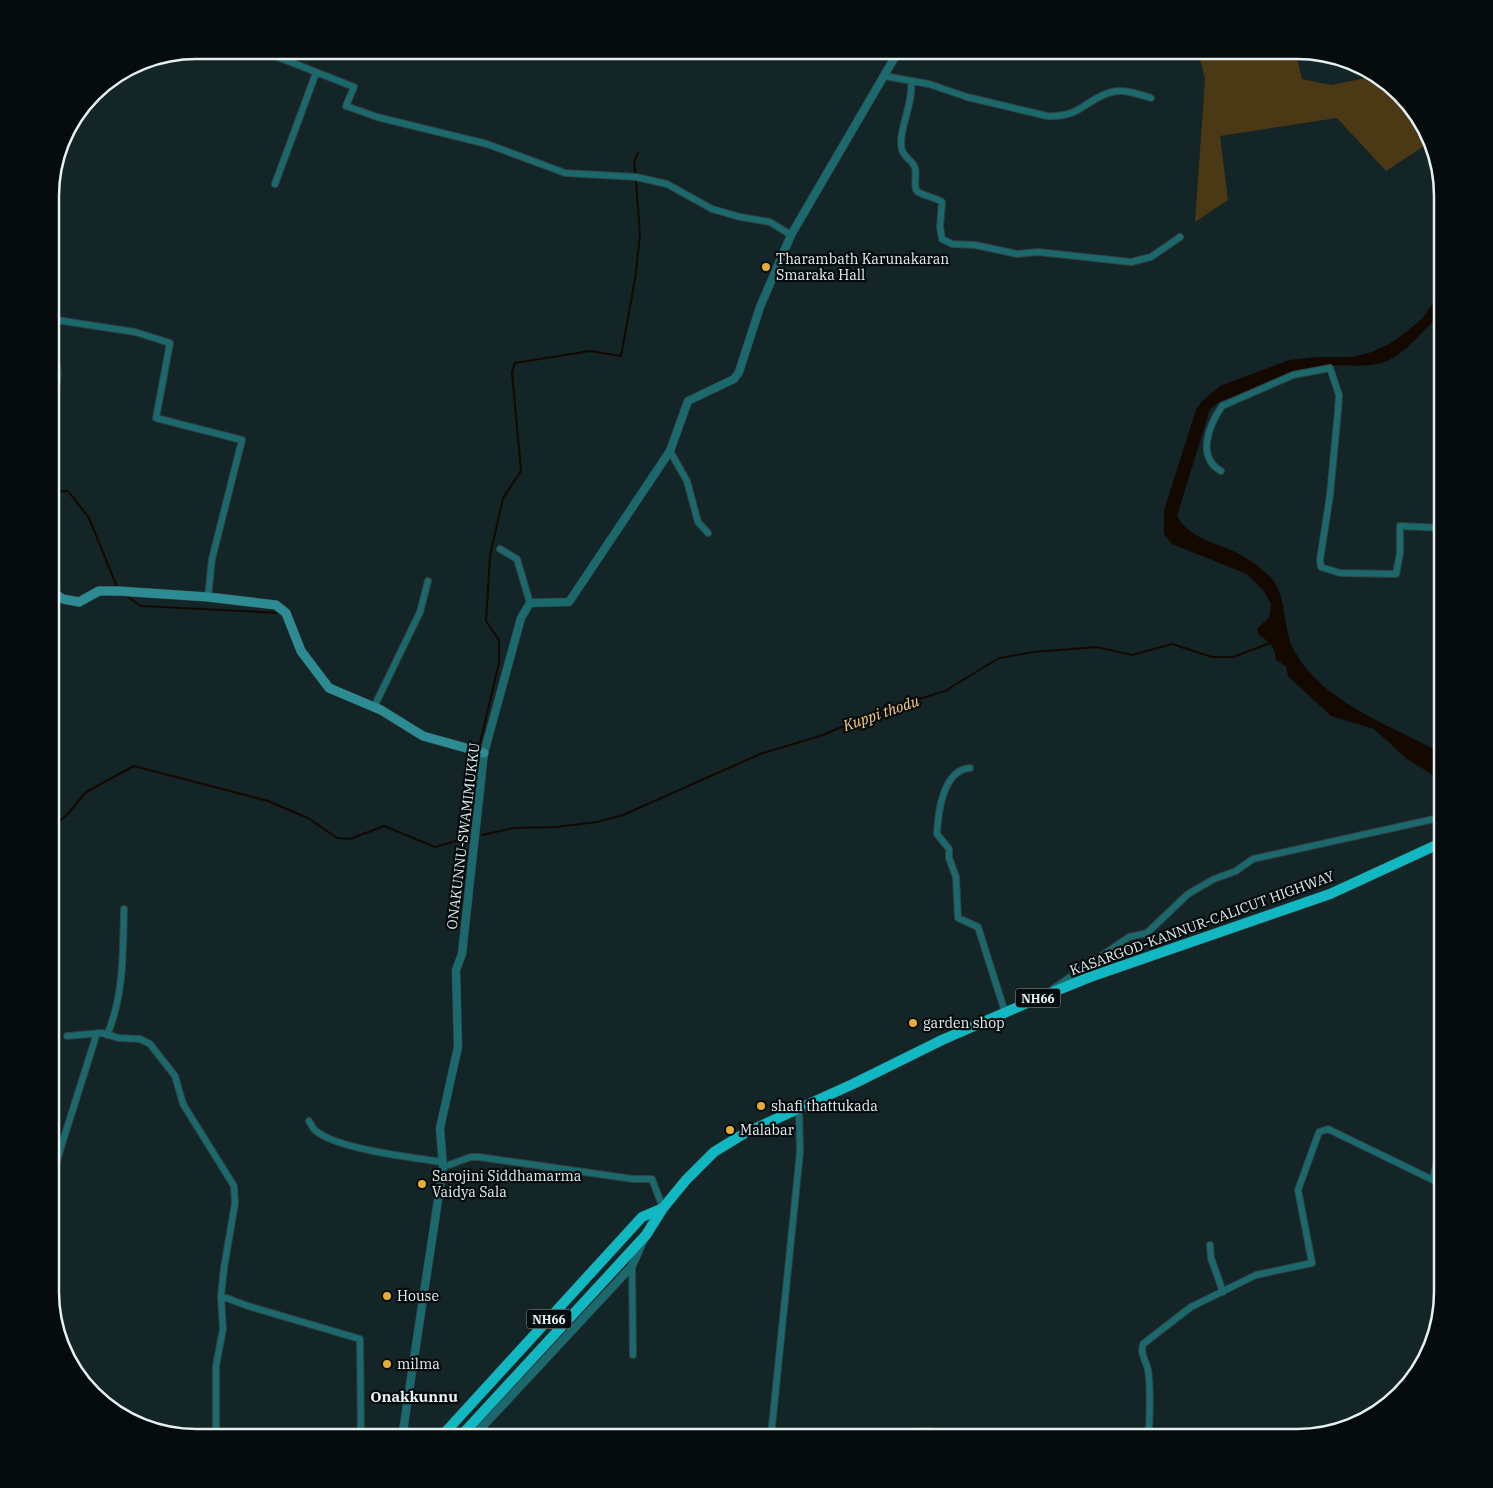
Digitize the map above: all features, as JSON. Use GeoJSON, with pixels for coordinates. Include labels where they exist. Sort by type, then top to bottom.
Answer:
{"type":"FeatureCollection","features":[{"type":"Feature","properties":{"kind":"highway","name":"KASARGOD-KANNUR-CALICUT HIGHWAY"},"geometry":{"type":"LineString","coordinates":[[467,1429],[646,1235],[663,1208],[686,1180],[714,1152],[745,1133],[942,1040],[1043,996],[1090,977],[1330,894],[1434,846]]}},
{"type":"Feature","properties":{"kind":"highway","name":"KASARGOD-KANNUR-CALICUT HIGHWAY"},"geometry":{"type":"LineString","coordinates":[[448,1429],[642,1217],[663,1208]]}},
{"type":"Feature","properties":{"kind":"main road"},"geometry":{"type":"LineString","coordinates":[[59,596],[63,599],[79,602],[99,591],[208,597],[276,605],[286,613],[301,652],[329,688],[374,706],[422,736],[484,753]]}},
{"type":"Feature","properties":{"kind":"street"},"geometry":{"type":"LineString","coordinates":[[282,59],[354,88],[346,106],[377,117],[487,144],[565,173],[636,177],[667,184],[712,209],[740,217],[770,222],[791,235]]}},
{"type":"Feature","properties":{"kind":"street"},"geometry":{"type":"LineString","coordinates":[[500,550],[517,559],[524,589],[530,603],[570,602],[670,451],[688,401],[734,379],[739,372],[760,307],[791,235],[894,59]]}},
{"type":"Feature","properties":{"kind":"street"},"geometry":{"type":"LineString","coordinates":[[275,184],[316,73]]}},
{"type":"Feature","properties":{"kind":"street"},"geometry":{"type":"LineString","coordinates":[[884,76],[930,84],[967,97],[1047,116],[1060,117],[1081,110],[1111,92],[1130,91],[1151,98]]}},
{"type":"Feature","properties":{"kind":"street"},"geometry":{"type":"LineString","coordinates":[[911,81],[913,93],[902,135],[902,152],[916,170],[916,189],[918,192],[935,197],[942,202],[940,227],[942,239],[952,244],[975,245],[1017,254],[1038,252],[1131,262],[1151,257],[1180,237]]}},
{"type":"Feature","properties":{"kind":"street"},"geometry":{"type":"LineString","coordinates":[[59,320],[135,332],[170,343],[156,418],[242,440],[212,559],[208,597]]}},
{"type":"Feature","properties":{"kind":"street"},"geometry":{"type":"LineString","coordinates":[[1220,471],[1209,462],[1205,450],[1216,415],[1222,406],[1293,375],[1330,368],[1339,395],[1330,495],[1320,560],[1321,566],[1340,572],[1396,574],[1400,553],[1400,526],[1434,528]]}},
{"type":"Feature","properties":{"kind":"street"},"geometry":{"type":"LineString","coordinates":[[670,451],[687,481],[698,522],[708,533]]}},
{"type":"Feature","properties":{"kind":"street"},"geometry":{"type":"LineString","coordinates":[[374,706],[420,612],[428,581]]}},
{"type":"Feature","properties":{"kind":"street","name":"ONAKUNNU-SWAMIMUKKU"},"geometry":{"type":"LineString","coordinates":[[403,1429],[443,1164],[440,1128],[458,1047],[456,970],[462,954],[484,753],[520,618],[530,603]]}},
{"type":"Feature","properties":{"kind":"street"},"geometry":{"type":"LineString","coordinates":[[970,768],[962,769],[952,778],[946,789],[940,811],[937,834],[949,849],[949,858],[956,877],[958,918],[978,927],[1005,1012]]}},
{"type":"Feature","properties":{"kind":"street"},"geometry":{"type":"LineString","coordinates":[[1043,996],[1129,937],[1147,933],[1188,894],[1214,879],[1236,871],[1253,859],[1434,819]]}},
{"type":"Feature","properties":{"kind":"street"},"geometry":{"type":"LineString","coordinates":[[107,1034],[114,1018],[119,983],[124,908]]}},
{"type":"Feature","properties":{"kind":"street"},"geometry":{"type":"LineString","coordinates":[[59,1154],[97,1033]]}},
{"type":"Feature","properties":{"kind":"street"},"geometry":{"type":"LineString","coordinates":[[67,1036],[97,1033],[140,1039],[150,1044],[162,1056],[175,1076],[184,1104],[234,1186],[233,1224],[226,1250],[221,1296],[223,1330],[216,1366],[216,1429]]}},
{"type":"Feature","properties":{"kind":"street"},"geometry":{"type":"LineString","coordinates":[[772,1429],[800,1152],[799,1109]]}},
{"type":"Feature","properties":{"kind":"street"},"geometry":{"type":"LineString","coordinates":[[309,1121],[316,1131],[341,1142],[386,1155],[443,1164],[471,1157],[479,1157],[633,1179],[652,1179],[663,1208]]}},
{"type":"Feature","properties":{"kind":"street"},"geometry":{"type":"LineString","coordinates":[[1149,1429],[1151,1402],[1148,1368],[1141,1352],[1143,1344],[1191,1307],[1256,1275],[1312,1263],[1298,1190],[1319,1132],[1328,1129],[1433,1180],[1434,1175]]}},
{"type":"Feature","properties":{"kind":"street"},"geometry":{"type":"LineString","coordinates":[[480,1429],[632,1266],[646,1235]]}},
{"type":"Feature","properties":{"kind":"street"},"geometry":{"type":"LineString","coordinates":[[1210,1245],[1211,1258],[1223,1292]]}},
{"type":"Feature","properties":{"kind":"street"},"geometry":{"type":"LineString","coordinates":[[632,1266],[633,1355]]}},
{"type":"Feature","properties":{"kind":"street"},"geometry":{"type":"LineString","coordinates":[[221,1296],[248,1306],[360,1338],[361,1429]]}},
{"type":"Feature","properties":{"kind":"shaded area"},"geometry":{"type":"Polygon","coordinates":[[[1200,59],[1297,59],[1302,79],[1331,85],[1366,78],[1381,87],[1400,105],[1416,127],[1425,146],[1386,171],[1337,118],[1220,136],[1228,200],[1195,222],[1205,79],[1200,59]]]}},
{"type":"Feature","properties":{"kind":"shaded area"},"geometry":{"type":"Polygon","coordinates":[[[1434,302],[1434,321],[1410,345],[1396,356],[1382,363],[1332,366],[1306,370],[1217,403],[1210,409],[1177,516],[1195,534],[1242,556],[1268,575],[1279,591],[1291,643],[1308,670],[1323,686],[1341,700],[1434,750],[1434,776],[1407,759],[1374,729],[1331,716],[1288,676],[1286,666],[1276,660],[1271,646],[1259,635],[1257,629],[1269,617],[1271,604],[1263,590],[1247,574],[1172,544],[1164,534],[1164,510],[1196,410],[1201,402],[1220,386],[1289,360],[1317,357],[1352,357],[1372,352],[1391,343],[1422,319],[1434,302]]]}},
{"type":"Feature","properties":{"kind":"waterway"},"geometry":{"type":"LineString","coordinates":[[636,175],[634,162],[638,153]]}},
{"type":"Feature","properties":{"kind":"waterway"},"geometry":{"type":"LineString","coordinates":[[480,743],[499,663],[499,640],[486,621],[490,556],[503,498],[521,471],[512,372],[515,363],[590,351],[621,356],[635,279],[640,235],[636,180]]}},
{"type":"Feature","properties":{"kind":"waterway"},"geometry":{"type":"LineString","coordinates":[[59,492],[68,491],[89,518],[117,587]]}},
{"type":"Feature","properties":{"kind":"waterway"},"geometry":{"type":"LineString","coordinates":[[125,595],[141,606],[279,613]]}},
{"type":"Feature","properties":{"kind":"waterway","name":"Kuppi thodu"},"geometry":{"type":"LineString","coordinates":[[482,835],[513,828],[556,827],[597,822],[623,815],[760,754],[823,735],[877,712],[945,691],[999,658],[1033,652],[1097,647],[1132,655],[1172,644],[1212,657],[1233,657],[1270,643]]}},
{"type":"Feature","properties":{"kind":"waterway"},"geometry":{"type":"LineString","coordinates":[[464,838],[476,758]]}},
{"type":"Feature","properties":{"kind":"waterway"},"geometry":{"type":"LineString","coordinates":[[59,821],[66,816],[86,792],[134,766],[268,801],[308,818],[337,838],[350,839],[384,826],[435,847],[467,838]]}},
{"type":"Feature","properties":{"kind":"place","name":"Tharambath Karunakaran Smaraka Hall"},"geometry":{"type":"Point","coordinates":[766,267]}},
{"type":"Feature","properties":{"kind":"place","name":"garden shop"},"geometry":{"type":"Point","coordinates":[913,1023]}},
{"type":"Feature","properties":{"kind":"place","name":"shafi thattukada"},"geometry":{"type":"Point","coordinates":[761,1106]}},
{"type":"Feature","properties":{"kind":"place","name":"Malabar"},"geometry":{"type":"Point","coordinates":[730,1130]}},
{"type":"Feature","properties":{"kind":"place","name":"Sarojini Siddhamarma Vaidya Sala"},"geometry":{"type":"Point","coordinates":[422,1184]}},
{"type":"Feature","properties":{"kind":"place","name":"House"},"geometry":{"type":"Point","coordinates":[387,1296]}},
{"type":"Feature","properties":{"kind":"place","name":"milma"},"geometry":{"type":"Point","coordinates":[387,1364]}},
{"type":"Feature","properties":{"kind":"district","name":"Onakkunnu"},"geometry":{"type":"Point","coordinates":[414,1396]}}]}
